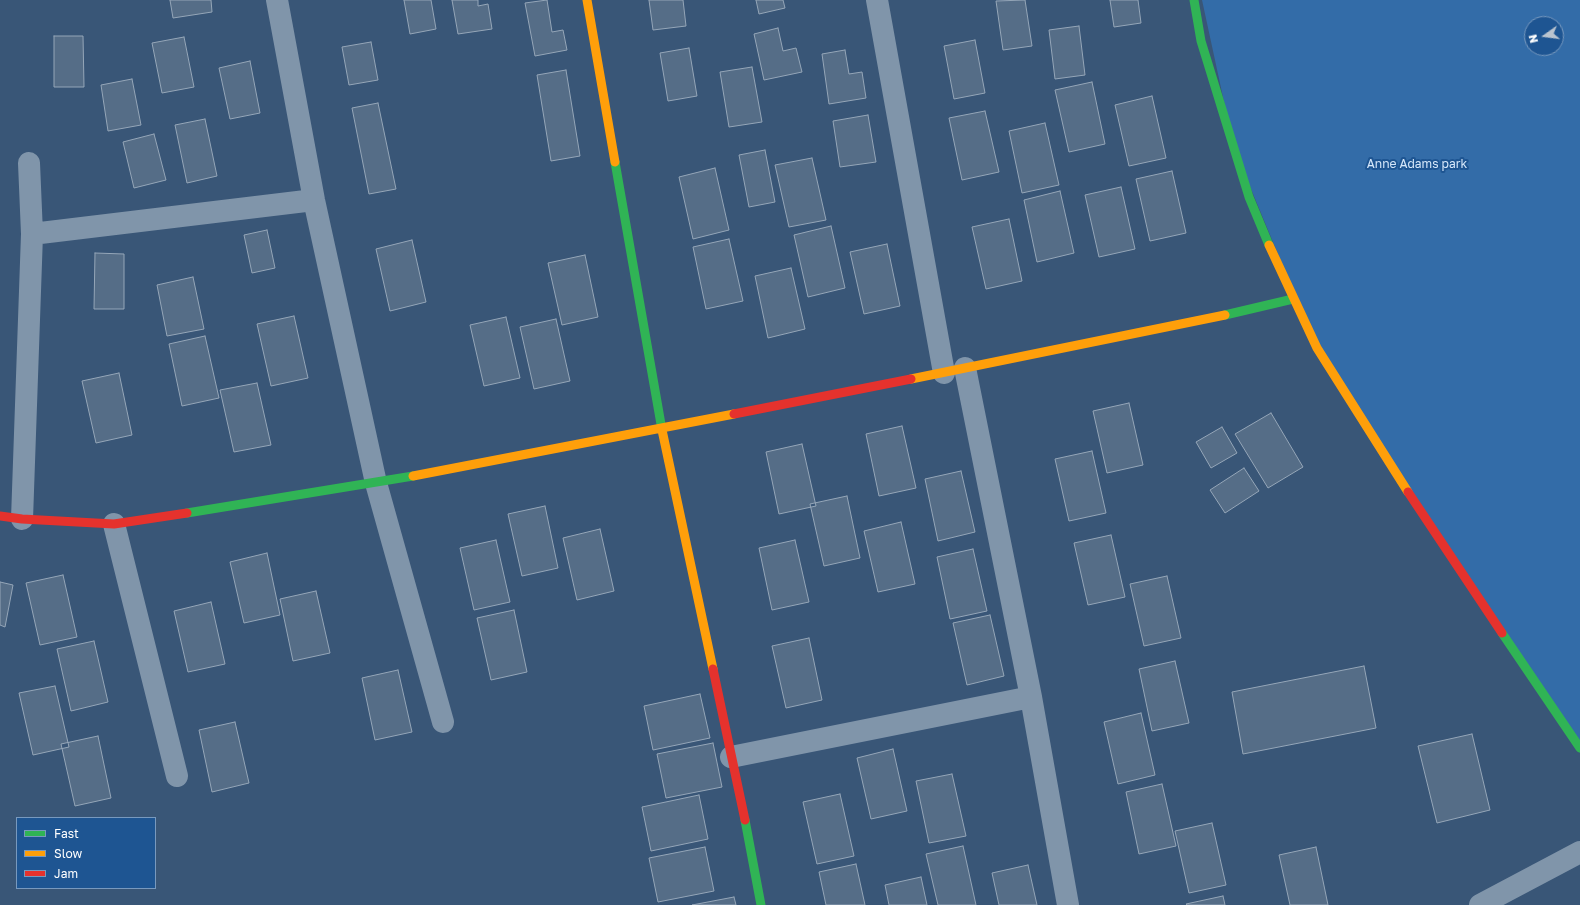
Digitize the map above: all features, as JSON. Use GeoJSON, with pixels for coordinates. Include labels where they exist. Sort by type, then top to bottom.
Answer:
{"type":"FeatureCollection","features":[{"type":"Feature","properties":{"kind":"street"},"geometry":{"type":"LineString","coordinates":[[277,0],[314,200],[376,483],[443,722]]}},
{"type":"Feature","properties":{"kind":"street"},"geometry":{"type":"LineString","coordinates":[[587,0],[662,428],[761,905]]}},
{"type":"Feature","properties":{"kind":"street"},"geometry":{"type":"LineString","coordinates":[[877,0],[944,373]]}},
{"type":"Feature","properties":{"kind":"street"},"geometry":{"type":"LineString","coordinates":[[1194,0],[1201,41],[1249,197],[1293,299],[1317,348],[1429,526],[1580,748]]}},
{"type":"Feature","properties":{"kind":"street"},"geometry":{"type":"LineString","coordinates":[[22,519],[32,234],[29,163]]}},
{"type":"Feature","properties":{"kind":"street"},"geometry":{"type":"LineString","coordinates":[[32,234],[314,200]]}},
{"type":"Feature","properties":{"kind":"street"},"geometry":{"type":"LineString","coordinates":[[0,516],[22,519],[114,524],[376,483],[944,373],[1223,316],[1293,299]]}},
{"type":"Feature","properties":{"kind":"street"},"geometry":{"type":"LineString","coordinates":[[965,368],[1030,696],[1068,905]]}},
{"type":"Feature","properties":{"kind":"street"},"geometry":{"type":"LineString","coordinates":[[114,524],[177,776]]}},
{"type":"Feature","properties":{"kind":"street"},"geometry":{"type":"LineString","coordinates":[[731,757],[1030,696]]}},
{"type":"Feature","properties":{"kind":"street"},"geometry":{"type":"LineString","coordinates":[[1480,905],[1580,852]]}},
{"type":"Feature","properties":{"kind":"green space","name":"Anne Adams park"},"geometry":{"type":"Polygon","coordinates":[[[1202,0],[1580,0],[1580,753],[1317,348],[1234,148],[1202,0]]]}},
{"type":"Feature","properties":{"kind":"building"},"geometry":{"type":"Polygon","coordinates":[[[170,0],[211,0],[212,12],[173,18],[170,0]]]}},
{"type":"Feature","properties":{"kind":"building"},"geometry":{"type":"Polygon","coordinates":[[[404,0],[431,0],[436,29],[410,34],[404,0]]]}},
{"type":"Feature","properties":{"kind":"building"},"geometry":{"type":"Polygon","coordinates":[[[452,0],[478,0],[478,6],[488,4],[492,29],[458,34],[452,0]]]}},
{"type":"Feature","properties":{"kind":"building"},"geometry":{"type":"Polygon","coordinates":[[[547,0],[552,32],[563,30],[567,50],[535,56],[525,3],[547,0]]]}},
{"type":"Feature","properties":{"kind":"building"},"geometry":{"type":"Polygon","coordinates":[[[649,0],[683,0],[686,26],[653,30],[649,0]]]}},
{"type":"Feature","properties":{"kind":"building"},"geometry":{"type":"Polygon","coordinates":[[[756,0],[783,0],[785,8],[759,14],[756,0]]]}},
{"type":"Feature","properties":{"kind":"building"},"geometry":{"type":"Polygon","coordinates":[[[1025,0],[1032,46],[1003,50],[996,1],[1025,0]]]}},
{"type":"Feature","properties":{"kind":"building"},"geometry":{"type":"Polygon","coordinates":[[[1110,0],[1138,0],[1141,23],[1114,27],[1110,0]]]}},
{"type":"Feature","properties":{"kind":"building"},"geometry":{"type":"Polygon","coordinates":[[[1079,26],[1085,75],[1055,79],[1049,30],[1079,26]]]}},
{"type":"Feature","properties":{"kind":"building"},"geometry":{"type":"Polygon","coordinates":[[[778,28],[783,51],[796,48],[802,72],[764,80],[754,34],[778,28]]]}},
{"type":"Feature","properties":{"kind":"building"},"geometry":{"type":"Polygon","coordinates":[[[54,36],[83,36],[84,87],[54,87],[54,36]]]}},
{"type":"Feature","properties":{"kind":"building"},"geometry":{"type":"Polygon","coordinates":[[[184,37],[194,87],[162,93],[152,43],[184,37]]]}},
{"type":"Feature","properties":{"kind":"building"},"geometry":{"type":"Polygon","coordinates":[[[975,40],[985,93],[954,99],[944,46],[975,40]]]}},
{"type":"Feature","properties":{"kind":"building"},"geometry":{"type":"Polygon","coordinates":[[[371,42],[378,80],[349,85],[342,47],[371,42]]]}},
{"type":"Feature","properties":{"kind":"building"},"geometry":{"type":"Polygon","coordinates":[[[689,48],[697,96],[668,101],[660,53],[689,48]]]}},
{"type":"Feature","properties":{"kind":"building"},"geometry":{"type":"Polygon","coordinates":[[[845,50],[849,74],[862,72],[866,98],[829,104],[822,54],[845,50]]]}},
{"type":"Feature","properties":{"kind":"building"},"geometry":{"type":"Polygon","coordinates":[[[250,61],[260,113],[230,119],[219,68],[250,61]]]}},
{"type":"Feature","properties":{"kind":"building"},"geometry":{"type":"Polygon","coordinates":[[[752,67],[762,122],[729,127],[720,72],[752,67]]]}},
{"type":"Feature","properties":{"kind":"building"},"geometry":{"type":"Polygon","coordinates":[[[566,70],[580,156],[551,161],[537,75],[566,70]]]}},
{"type":"Feature","properties":{"kind":"building"},"geometry":{"type":"Polygon","coordinates":[[[132,79],[141,125],[108,131],[101,85],[132,79]]]}},
{"type":"Feature","properties":{"kind":"building"},"geometry":{"type":"Polygon","coordinates":[[[1092,82],[1105,144],[1069,152],[1055,90],[1092,82]]]}},
{"type":"Feature","properties":{"kind":"building"},"geometry":{"type":"Polygon","coordinates":[[[1152,96],[1166,158],[1129,166],[1115,105],[1152,96]]]}},
{"type":"Feature","properties":{"kind":"building"},"geometry":{"type":"Polygon","coordinates":[[[378,103],[396,189],[369,194],[352,108],[378,103]]]}},
{"type":"Feature","properties":{"kind":"building"},"geometry":{"type":"Polygon","coordinates":[[[985,111],[999,172],[962,180],[949,118],[985,111]]]}},
{"type":"Feature","properties":{"kind":"building"},"geometry":{"type":"Polygon","coordinates":[[[868,115],[876,162],[840,167],[833,121],[868,115]]]}},
{"type":"Feature","properties":{"kind":"building"},"geometry":{"type":"Polygon","coordinates":[[[205,119],[217,176],[187,183],[175,125],[205,119]]]}},
{"type":"Feature","properties":{"kind":"building"},"geometry":{"type":"Polygon","coordinates":[[[1045,123],[1059,185],[1022,193],[1009,131],[1045,123]]]}},
{"type":"Feature","properties":{"kind":"building"},"geometry":{"type":"Polygon","coordinates":[[[154,134],[166,180],[134,188],[123,142],[154,134]]]}},
{"type":"Feature","properties":{"kind":"building"},"geometry":{"type":"Polygon","coordinates":[[[765,150],[775,202],[749,207],[739,155],[765,150]]]}},
{"type":"Feature","properties":{"kind":"building"},"geometry":{"type":"Polygon","coordinates":[[[812,158],[826,220],[789,227],[775,165],[812,158]]]}},
{"type":"Feature","properties":{"kind":"building"},"geometry":{"type":"Polygon","coordinates":[[[715,168],[729,230],[693,239],[679,177],[715,168]]]}},
{"type":"Feature","properties":{"kind":"building"},"geometry":{"type":"Polygon","coordinates":[[[1172,171],[1186,233],[1150,241],[1136,179],[1172,171]]]}},
{"type":"Feature","properties":{"kind":"building"},"geometry":{"type":"Polygon","coordinates":[[[1121,187],[1135,249],[1099,257],[1085,195],[1121,187]]]}},
{"type":"Feature","properties":{"kind":"building"},"geometry":{"type":"Polygon","coordinates":[[[1060,191],[1074,253],[1037,262],[1024,200],[1060,191]]]}},
{"type":"Feature","properties":{"kind":"building"},"geometry":{"type":"Polygon","coordinates":[[[1009,219],[1022,281],[986,289],[972,227],[1009,219]]]}},
{"type":"Feature","properties":{"kind":"building"},"geometry":{"type":"Polygon","coordinates":[[[831,226],[845,288],[808,297],[794,235],[831,226]]]}},
{"type":"Feature","properties":{"kind":"building"},"geometry":{"type":"Polygon","coordinates":[[[267,230],[275,268],[252,273],[244,235],[267,230]]]}},
{"type":"Feature","properties":{"kind":"building"},"geometry":{"type":"Polygon","coordinates":[[[729,239],[743,301],[706,309],[693,247],[729,239]]]}},
{"type":"Feature","properties":{"kind":"building"},"geometry":{"type":"Polygon","coordinates":[[[412,240],[426,302],[390,311],[376,249],[412,240]]]}},
{"type":"Feature","properties":{"kind":"building"},"geometry":{"type":"Polygon","coordinates":[[[887,244],[900,306],[864,314],[850,252],[887,244]]]}},
{"type":"Feature","properties":{"kind":"building"},"geometry":{"type":"Polygon","coordinates":[[[95,253],[124,254],[124,309],[94,309],[95,253]]]}},
{"type":"Feature","properties":{"kind":"building"},"geometry":{"type":"Polygon","coordinates":[[[585,255],[598,317],[562,325],[548,263],[585,255]]]}},
{"type":"Feature","properties":{"kind":"building"},"geometry":{"type":"Polygon","coordinates":[[[791,268],[805,329],[768,338],[755,276],[791,268]]]}},
{"type":"Feature","properties":{"kind":"building"},"geometry":{"type":"Polygon","coordinates":[[[193,277],[204,329],[167,336],[157,285],[193,277]]]}},
{"type":"Feature","properties":{"kind":"building"},"geometry":{"type":"Polygon","coordinates":[[[294,316],[308,378],[271,386],[257,324],[294,316]]]}},
{"type":"Feature","properties":{"kind":"building"},"geometry":{"type":"Polygon","coordinates":[[[506,317],[520,378],[484,386],[470,325],[506,317]]]}},
{"type":"Feature","properties":{"kind":"building"},"geometry":{"type":"Polygon","coordinates":[[[556,319],[570,381],[534,389],[520,327],[556,319]]]}},
{"type":"Feature","properties":{"kind":"building"},"geometry":{"type":"Polygon","coordinates":[[[205,336],[219,398],[182,406],[169,344],[205,336]]]}},
{"type":"Feature","properties":{"kind":"building"},"geometry":{"type":"Polygon","coordinates":[[[119,373],[132,435],[96,443],[82,381],[119,373]]]}},
{"type":"Feature","properties":{"kind":"building"},"geometry":{"type":"Polygon","coordinates":[[[257,383],[271,445],[234,452],[220,390],[257,383]]]}},
{"type":"Feature","properties":{"kind":"building"},"geometry":{"type":"Polygon","coordinates":[[[1129,403],[1143,465],[1107,473],[1093,411],[1129,403]]]}},
{"type":"Feature","properties":{"kind":"building"},"geometry":{"type":"Polygon","coordinates":[[[1271,413],[1303,467],[1268,488],[1235,434],[1271,413]]]}},
{"type":"Feature","properties":{"kind":"building"},"geometry":{"type":"Polygon","coordinates":[[[902,426],[916,488],[879,496],[866,434],[902,426]]]}},
{"type":"Feature","properties":{"kind":"building"},"geometry":{"type":"Polygon","coordinates":[[[1222,427],[1237,453],[1211,468],[1196,442],[1222,427]]]}},
{"type":"Feature","properties":{"kind":"building"},"geometry":{"type":"Polygon","coordinates":[[[802,444],[816,506],[779,514],[766,452],[802,444]]]}},
{"type":"Feature","properties":{"kind":"building"},"geometry":{"type":"Polygon","coordinates":[[[1092,451],[1106,513],[1069,521],[1055,459],[1092,451]]]}},
{"type":"Feature","properties":{"kind":"building"},"geometry":{"type":"Polygon","coordinates":[[[1244,468],[1259,491],[1225,513],[1210,490],[1244,468]]]}},
{"type":"Feature","properties":{"kind":"building"},"geometry":{"type":"Polygon","coordinates":[[[961,471],[975,532],[938,541],[925,479],[961,471]]]}},
{"type":"Feature","properties":{"kind":"building"},"geometry":{"type":"Polygon","coordinates":[[[847,496],[860,558],[824,566],[810,504],[847,496]]]}},
{"type":"Feature","properties":{"kind":"building"},"geometry":{"type":"Polygon","coordinates":[[[545,506],[558,568],[522,576],[508,514],[545,506]]]}},
{"type":"Feature","properties":{"kind":"building"},"geometry":{"type":"Polygon","coordinates":[[[901,522],[915,584],[878,592],[864,531],[901,522]]]}},
{"type":"Feature","properties":{"kind":"building"},"geometry":{"type":"Polygon","coordinates":[[[600,529],[614,591],[577,600],[563,538],[600,529]]]}},
{"type":"Feature","properties":{"kind":"building"},"geometry":{"type":"Polygon","coordinates":[[[1111,535],[1125,597],[1088,605],[1074,543],[1111,535]]]}},
{"type":"Feature","properties":{"kind":"building"},"geometry":{"type":"Polygon","coordinates":[[[496,540],[510,602],[474,610],[460,548],[496,540]]]}},
{"type":"Feature","properties":{"kind":"building"},"geometry":{"type":"Polygon","coordinates":[[[795,540],[809,602],[772,610],[759,548],[795,540]]]}},
{"type":"Feature","properties":{"kind":"building"},"geometry":{"type":"Polygon","coordinates":[[[973,549],[987,611],[950,619],[937,557],[973,549]]]}},
{"type":"Feature","properties":{"kind":"building"},"geometry":{"type":"Polygon","coordinates":[[[267,553],[280,615],[244,623],[230,562],[267,553]]]}},
{"type":"Feature","properties":{"kind":"building"},"geometry":{"type":"Polygon","coordinates":[[[63,575],[77,637],[40,645],[26,583],[63,575]]]}},
{"type":"Feature","properties":{"kind":"building"},"geometry":{"type":"Polygon","coordinates":[[[1167,576],[1181,638],[1144,646],[1130,584],[1167,576]]]}},
{"type":"Feature","properties":{"kind":"building"},"geometry":{"type":"Polygon","coordinates":[[[0,582],[13,585],[5,627],[0,625],[0,582]]]}},
{"type":"Feature","properties":{"kind":"building"},"geometry":{"type":"Polygon","coordinates":[[[316,591],[330,653],[293,661],[280,599],[316,591]]]}},
{"type":"Feature","properties":{"kind":"building"},"geometry":{"type":"Polygon","coordinates":[[[211,602],[225,664],[188,672],[174,611],[211,602]]]}},
{"type":"Feature","properties":{"kind":"building"},"geometry":{"type":"Polygon","coordinates":[[[514,610],[527,672],[491,680],[477,618],[514,610]]]}},
{"type":"Feature","properties":{"kind":"building"},"geometry":{"type":"Polygon","coordinates":[[[990,615],[1004,676],[967,685],[953,623],[990,615]]]}},
{"type":"Feature","properties":{"kind":"building"},"geometry":{"type":"Polygon","coordinates":[[[809,638],[822,700],[786,708],[772,646],[809,638]]]}},
{"type":"Feature","properties":{"kind":"building"},"geometry":{"type":"Polygon","coordinates":[[[94,641],[108,702],[71,711],[57,649],[94,641]]]}},
{"type":"Feature","properties":{"kind":"building"},"geometry":{"type":"Polygon","coordinates":[[[1175,661],[1189,723],[1152,731],[1139,669],[1175,661]]]}},
{"type":"Feature","properties":{"kind":"building"},"geometry":{"type":"Polygon","coordinates":[[[1364,666],[1376,728],[1243,754],[1232,692],[1364,666]]]}},
{"type":"Feature","properties":{"kind":"building"},"geometry":{"type":"Polygon","coordinates":[[[398,670],[412,732],[375,740],[362,678],[398,670]]]}},
{"type":"Feature","properties":{"kind":"building"},"geometry":{"type":"Polygon","coordinates":[[[55,686],[69,747],[33,755],[19,693],[55,686]]]}},
{"type":"Feature","properties":{"kind":"building"},"geometry":{"type":"Polygon","coordinates":[[[700,694],[710,738],[653,750],[644,706],[700,694]]]}},
{"type":"Feature","properties":{"kind":"building"},"geometry":{"type":"Polygon","coordinates":[[[1141,713],[1155,775],[1118,784],[1104,722],[1141,713]]]}},
{"type":"Feature","properties":{"kind":"building"},"geometry":{"type":"Polygon","coordinates":[[[235,722],[249,783],[212,792],[199,730],[235,722]]]}},
{"type":"Feature","properties":{"kind":"building"},"geometry":{"type":"Polygon","coordinates":[[[1472,734],[1490,810],[1437,823],[1418,746],[1472,734]]]}},
{"type":"Feature","properties":{"kind":"building"},"geometry":{"type":"Polygon","coordinates":[[[98,736],[111,798],[75,806],[61,744],[98,736]]]}},
{"type":"Feature","properties":{"kind":"building"},"geometry":{"type":"Polygon","coordinates":[[[713,743],[722,787],[666,798],[657,754],[713,743]]]}},
{"type":"Feature","properties":{"kind":"building"},"geometry":{"type":"Polygon","coordinates":[[[893,749],[907,811],[871,819],[857,758],[893,749]]]}},
{"type":"Feature","properties":{"kind":"building"},"geometry":{"type":"Polygon","coordinates":[[[952,774],[966,836],[929,843],[916,781],[952,774]]]}},
{"type":"Feature","properties":{"kind":"building"},"geometry":{"type":"Polygon","coordinates":[[[1162,784],[1176,846],[1139,854],[1126,792],[1162,784]]]}},
{"type":"Feature","properties":{"kind":"building"},"geometry":{"type":"Polygon","coordinates":[[[840,794],[854,856],[817,864],[803,802],[840,794]]]}},
{"type":"Feature","properties":{"kind":"building"},"geometry":{"type":"Polygon","coordinates":[[[699,795],[708,839],[651,851],[642,807],[699,795]]]}},
{"type":"Feature","properties":{"kind":"building"},"geometry":{"type":"Polygon","coordinates":[[[1212,823],[1226,885],[1189,893],[1175,831],[1212,823]]]}},
{"type":"Feature","properties":{"kind":"building"},"geometry":{"type":"Polygon","coordinates":[[[963,846],[976,905],[938,905],[926,854],[963,846]]]}},
{"type":"Feature","properties":{"kind":"building"},"geometry":{"type":"Polygon","coordinates":[[[705,847],[714,891],[658,902],[649,858],[705,847]]]}},
{"type":"Feature","properties":{"kind":"building"},"geometry":{"type":"Polygon","coordinates":[[[1316,847],[1328,905],[1290,905],[1279,855],[1316,847]]]}},
{"type":"Feature","properties":{"kind":"building"},"geometry":{"type":"Polygon","coordinates":[[[856,864],[865,905],[826,905],[819,872],[856,864]]]}},
{"type":"Feature","properties":{"kind":"building"},"geometry":{"type":"Polygon","coordinates":[[[1028,865],[1037,905],[999,905],[992,873],[1028,865]]]}},
{"type":"Feature","properties":{"kind":"building"},"geometry":{"type":"Polygon","coordinates":[[[921,877],[927,905],[889,905],[885,885],[921,877]]]}},
{"type":"Feature","properties":{"kind":"building"},"geometry":{"type":"Polygon","coordinates":[[[1223,896],[1225,905],[1186,904],[1223,896]]]}},
{"type":"Feature","properties":{"kind":"building"},"geometry":{"type":"Polygon","coordinates":[[[734,897],[736,905],[692,905],[734,897]]]}},
{"type":"Feature","properties":{"kind":"traffic: fast"},"geometry":{"type":"LineString","coordinates":[[1194,0],[1201,41],[1249,197],[1269,245]]}},
{"type":"Feature","properties":{"kind":"traffic: fast"},"geometry":{"type":"LineString","coordinates":[[615,162],[662,430]]}},
{"type":"Feature","properties":{"kind":"traffic: fast"},"geometry":{"type":"LineString","coordinates":[[1225,315],[1293,299]]}},
{"type":"Feature","properties":{"kind":"traffic: fast"},"geometry":{"type":"LineString","coordinates":[[187,513],[413,476]]}},
{"type":"Feature","properties":{"kind":"traffic: fast"},"geometry":{"type":"LineString","coordinates":[[1502,633],[1580,748]]}},
{"type":"Feature","properties":{"kind":"traffic: fast"},"geometry":{"type":"LineString","coordinates":[[745,820],[761,905]]}},
{"type":"Feature","properties":{"kind":"traffic: slow"},"geometry":{"type":"LineString","coordinates":[[587,0],[615,162]]}},
{"type":"Feature","properties":{"kind":"traffic: slow"},"geometry":{"type":"LineString","coordinates":[[1269,245],[1317,348],[1408,492]]}},
{"type":"Feature","properties":{"kind":"traffic: slow"},"geometry":{"type":"LineString","coordinates":[[911,379],[1225,315]]}},
{"type":"Feature","properties":{"kind":"traffic: slow"},"geometry":{"type":"LineString","coordinates":[[413,476],[734,414]]}},
{"type":"Feature","properties":{"kind":"traffic: slow"},"geometry":{"type":"LineString","coordinates":[[662,430],[713,669]]}},
{"type":"Feature","properties":{"kind":"traffic: jam"},"geometry":{"type":"LineString","coordinates":[[734,414],[911,379]]}},
{"type":"Feature","properties":{"kind":"traffic: jam"},"geometry":{"type":"LineString","coordinates":[[1408,492],[1502,633]]}},
{"type":"Feature","properties":{"kind":"traffic: jam"},"geometry":{"type":"LineString","coordinates":[[0,516],[22,519],[114,524],[187,513]]}},
{"type":"Feature","properties":{"kind":"traffic: jam"},"geometry":{"type":"LineString","coordinates":[[713,669],[745,820]]}}]}
